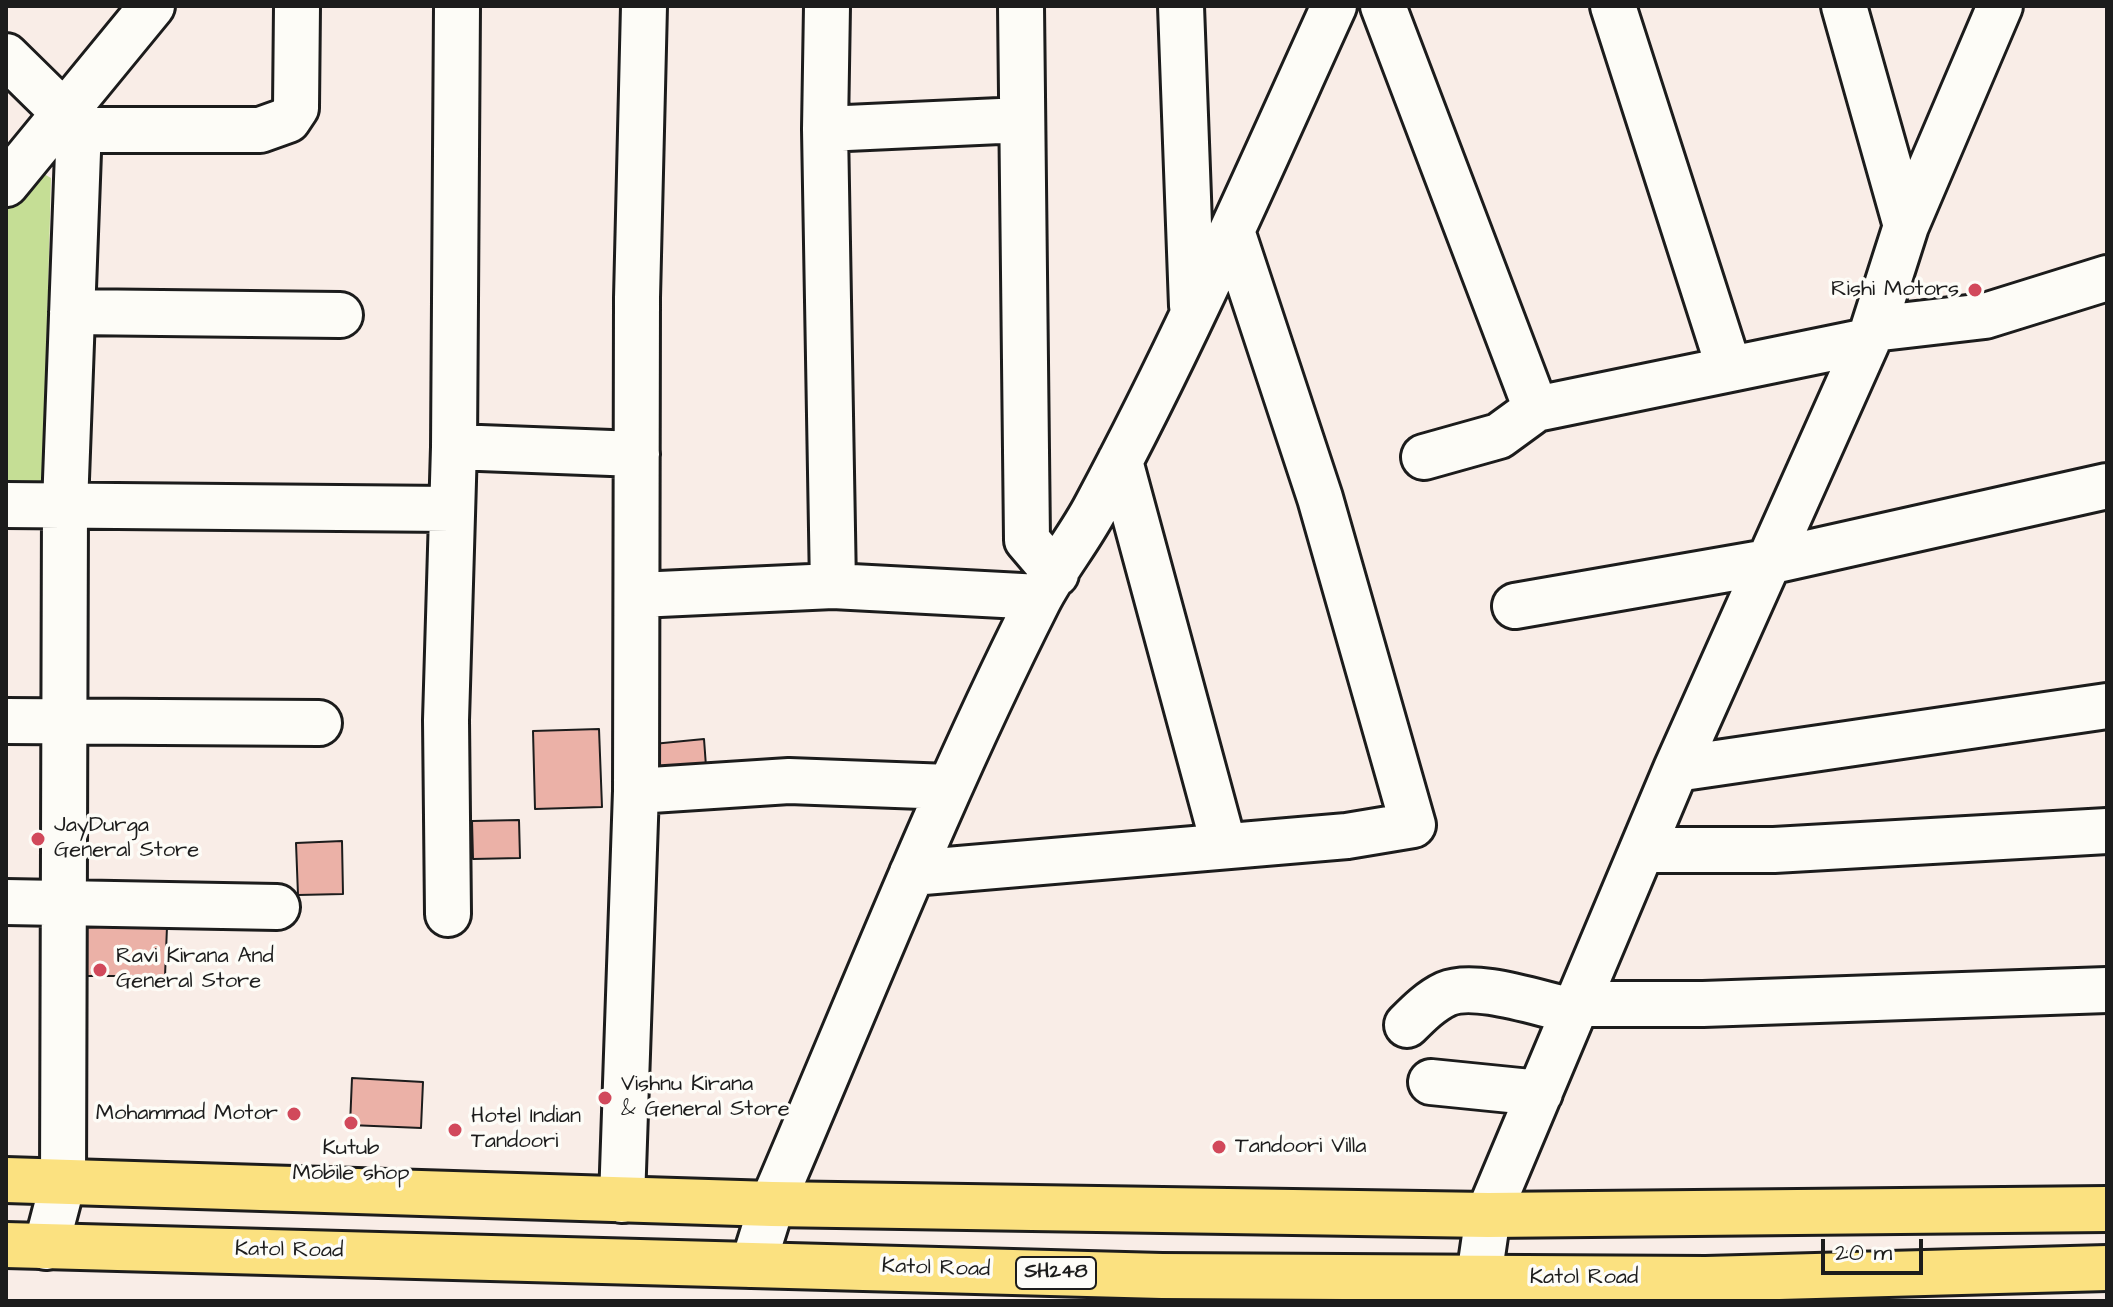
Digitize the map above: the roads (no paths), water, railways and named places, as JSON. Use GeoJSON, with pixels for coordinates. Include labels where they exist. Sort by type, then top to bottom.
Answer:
{"type":"FeatureCollection","features":[{"type":"Feature","properties":{"kind":"main road"},"geometry":{"type":"LineString","coordinates":[[6,1180],[772,1204],[1488,1215],[2107,1209]]}},
{"type":"Feature","properties":{"kind":"main road","name":"Katol Road"},"geometry":{"type":"LineString","coordinates":[[26,1246],[1162,1276],[1706,1279],[2107,1268]]}},
{"type":"Feature","properties":{"kind":"street"},"geometry":{"type":"LineString","coordinates":[[6,184],[72,119],[152,6]]}},
{"type":"Feature","properties":{"kind":"street"},"geometry":{"type":"LineString","coordinates":[[6,56],[72,119],[91,130],[260,130],[288,120],[296,108],[297,6]]}},
{"type":"Feature","properties":{"kind":"street"},"geometry":{"type":"LineString","coordinates":[[448,914],[457,6]]}},
{"type":"Feature","properties":{"kind":"street"},"geometry":{"type":"LineString","coordinates":[[622,1200],[636,791],[637,283],[644,6]]}},
{"type":"Feature","properties":{"kind":"street"},"geometry":{"type":"LineString","coordinates":[[827,6],[825,129],[833,586]]}},
{"type":"Feature","properties":{"kind":"street"},"geometry":{"type":"LineString","coordinates":[[1021,6],[1027,540],[1048,585]]}},
{"type":"Feature","properties":{"kind":"street"},"geometry":{"type":"LineString","coordinates":[[1181,6],[1192,313]]}},
{"type":"Feature","properties":{"kind":"street"},"geometry":{"type":"LineString","coordinates":[[753,1265],[772,1204],[949,787],[1048,585],[1120,461],[1232,231],[1334,6]]}},
{"type":"Feature","properties":{"kind":"street"},"geometry":{"type":"LineString","coordinates":[[1383,6],[1536,409]]}},
{"type":"Feature","properties":{"kind":"street"},"geometry":{"type":"LineString","coordinates":[[1613,6],[1729,368]]}},
{"type":"Feature","properties":{"kind":"street"},"geometry":{"type":"LineString","coordinates":[[1844,6],[1906,226]]}},
{"type":"Feature","properties":{"kind":"street"},"geometry":{"type":"LineString","coordinates":[[1479,1277],[1488,1215],[1534,1093],[1870,335],[1906,226],[2000,6]]}},
{"type":"Feature","properties":{"kind":"street"},"geometry":{"type":"LineString","coordinates":[[26,1246],[63,1182],[65,506],[72,312],[72,119]]}},
{"type":"Feature","properties":{"kind":"street"},"geometry":{"type":"LineString","coordinates":[[825,129],[1022,120]]}},
{"type":"Feature","properties":{"kind":"street"},"geometry":{"type":"LineString","coordinates":[[912,873],[1347,836],[1413,825],[1320,498],[1232,231]]}},
{"type":"Feature","properties":{"kind":"street"},"geometry":{"type":"LineString","coordinates":[[1424,457],[1499,436],[1536,409],[1870,335],[1985,316],[2107,278]]}},
{"type":"Feature","properties":{"kind":"street"},"geometry":{"type":"LineString","coordinates":[[72,312],[340,315]]}},
{"type":"Feature","properties":{"kind":"street"},"geometry":{"type":"LineString","coordinates":[[454,447],[637,454]]}},
{"type":"Feature","properties":{"kind":"street"},"geometry":{"type":"LineString","coordinates":[[1120,461],[1224,846]]}},
{"type":"Feature","properties":{"kind":"street"},"geometry":{"type":"LineString","coordinates":[[1515,606],[1768,562],[2107,486]]}},
{"type":"Feature","properties":{"kind":"street"},"geometry":{"type":"LineString","coordinates":[[6,505],[450,509]]}},
{"type":"Feature","properties":{"kind":"street"},"geometry":{"type":"LineString","coordinates":[[638,595],[833,586],[1048,585]]}},
{"type":"Feature","properties":{"kind":"street"},"geometry":{"type":"LineString","coordinates":[[1676,769],[2107,706]]}},
{"type":"Feature","properties":{"kind":"street"},"geometry":{"type":"LineString","coordinates":[[6,721],[319,723]]}},
{"type":"Feature","properties":{"kind":"street"},"geometry":{"type":"LineString","coordinates":[[636,791],[789,781],[949,787]]}},
{"type":"Feature","properties":{"kind":"street"},"geometry":{"type":"LineString","coordinates":[[1643,850],[1774,850],[2107,831]]}},
{"type":"Feature","properties":{"kind":"street"},"geometry":{"type":"LineString","coordinates":[[6,902],[277,907]]}},
{"type":"Feature","properties":{"kind":"street"},"geometry":{"type":"LineString","coordinates":[[1407,1025],[1427,1005],[1448,993],[1472,989],[1571,1008],[2107,990]]}},
{"type":"Feature","properties":{"kind":"street"},"geometry":{"type":"LineString","coordinates":[[1431,1082],[1534,1093]]}},
{"type":"Feature","properties":{"kind":"place","name":"Rishi Motors"},"geometry":{"type":"Point","coordinates":[1975,290]}},
{"type":"Feature","properties":{"kind":"place","name":"JayDurga General Store"},"geometry":{"type":"Point","coordinates":[38,839]}},
{"type":"Feature","properties":{"kind":"place","name":"Ravi Kirana And General Store"},"geometry":{"type":"Point","coordinates":[100,970]}},
{"type":"Feature","properties":{"kind":"place","name":"Vishnu Kirana & General Store"},"geometry":{"type":"Point","coordinates":[605,1098]}},
{"type":"Feature","properties":{"kind":"place","name":"Mohammad Motor"},"geometry":{"type":"Point","coordinates":[294,1114]}},
{"type":"Feature","properties":{"kind":"place","name":"Kutub Mobile shop"},"geometry":{"type":"Point","coordinates":[351,1123]}},
{"type":"Feature","properties":{"kind":"place","name":"Hotel Indian Tandoori"},"geometry":{"type":"Point","coordinates":[455,1130]}},
{"type":"Feature","properties":{"kind":"place","name":"Tandoori Villa"},"geometry":{"type":"Point","coordinates":[1219,1147]}}]}
